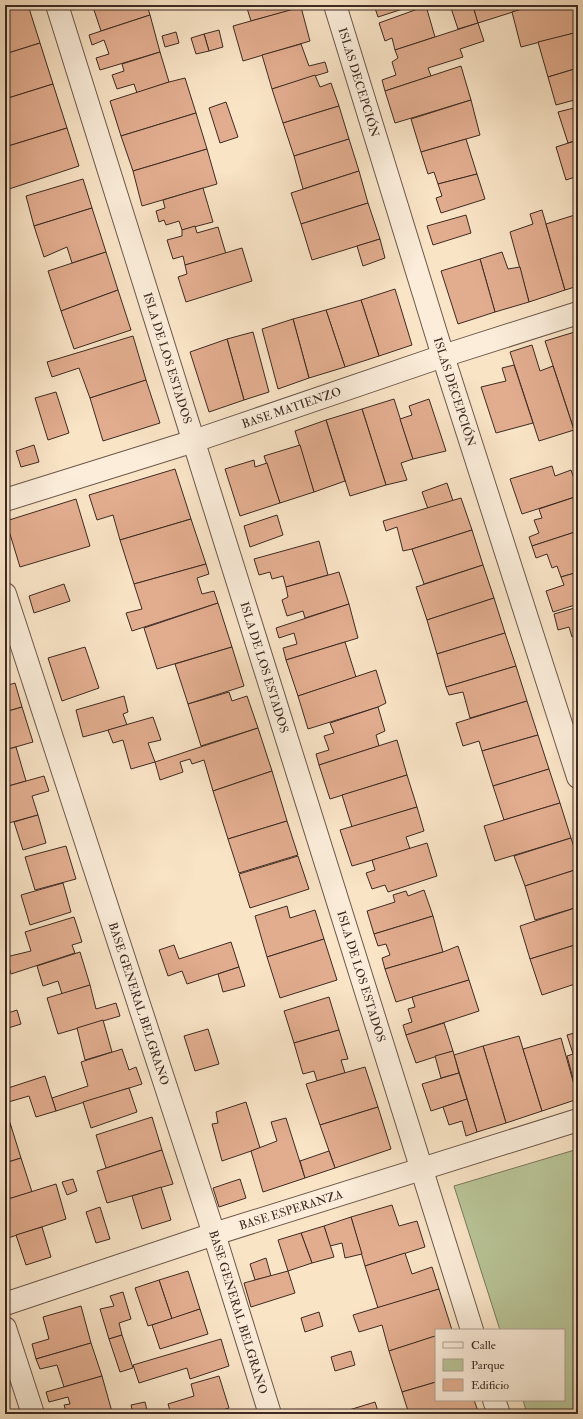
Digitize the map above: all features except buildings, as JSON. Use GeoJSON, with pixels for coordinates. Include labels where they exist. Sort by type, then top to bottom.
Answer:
{"type":"FeatureCollection","features":[{"type":"Feature","properties":{"kind":"street","name":"ISLA DE LOS ESTADOS"},"geometry":{"type":"LineString","coordinates":[[57,5],[472,1329]]}},
{"type":"Feature","properties":{"kind":"street","name":"ISLAS DECEPCIÓN"},"geometry":{"type":"LineString","coordinates":[[335,5],[443,356],[578,777]]}},
{"type":"Feature","properties":{"kind":"street","name":"BASE MATIENZO"},"geometry":{"type":"LineString","coordinates":[[5,500],[194,441],[443,356],[578,313]]}},
{"type":"Feature","properties":{"kind":"street","name":"BASE GENERAL BELGRANO"},"geometry":{"type":"LineString","coordinates":[[5,594],[214,1234],[270,1414]]}},
{"type":"Feature","properties":{"kind":"street","name":"BASE ESPERANZA"},"geometry":{"type":"LineString","coordinates":[[5,1304],[214,1234],[578,1120]]}},
{"type":"Feature","properties":{"kind":"street"},"geometry":{"type":"LineString","coordinates":[[5,1328],[33,1414]]}},
{"type":"Feature","properties":{"kind":"street"},"geometry":{"type":"LineString","coordinates":[[494,1401],[499,1414]]}},
{"type":"Feature","properties":{"kind":"green space"},"geometry":{"type":"Polygon","coordinates":[[[578,1149],[578,1414],[527,1414],[523,1401],[565,1401],[565,1329],[500,1329],[454,1186],[578,1149]]]}}]}
